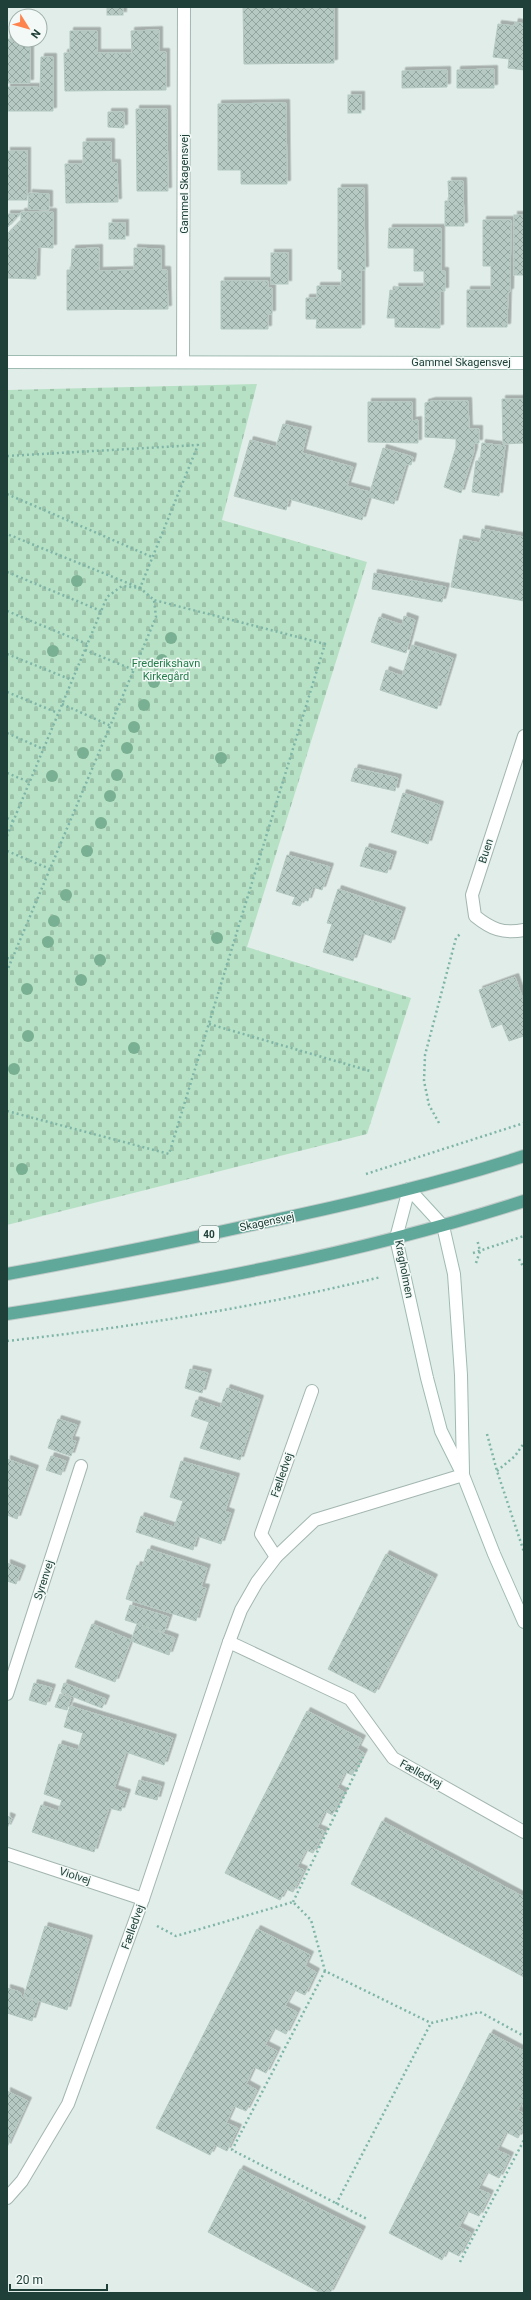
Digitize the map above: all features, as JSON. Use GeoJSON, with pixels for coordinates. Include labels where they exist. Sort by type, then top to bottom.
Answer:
{"type":"FeatureCollection","features":[{"type":"Feature","properties":{"kind":"main road","name":"Skagensvej"},"geometry":{"type":"LineString","coordinates":[[7,1274],[108,1256],[318,1211],[458,1178],[524,1156]]}},
{"type":"Feature","properties":{"kind":"main road"},"geometry":{"type":"LineString","coordinates":[[7,1314],[108,1298],[256,1269],[396,1238],[443,1226],[524,1201]]}},
{"type":"Feature","properties":{"kind":"street","name":"Gammel Skagensvej"},"geometry":{"type":"LineString","coordinates":[[183,362],[184,7]]}},
{"type":"Feature","properties":{"kind":"street","name":"Gammel Skagensvej"},"geometry":{"type":"LineString","coordinates":[[7,362],[524,363]]}},
{"type":"Feature","properties":{"kind":"street","name":"Buen"},"geometry":{"type":"LineString","coordinates":[[475,916],[472,895],[524,736]]}},
{"type":"Feature","properties":{"kind":"street"},"geometry":{"type":"LineString","coordinates":[[475,916],[492,929],[510,933],[524,930]]}},
{"type":"Feature","properties":{"kind":"street","name":"Kragholmen"},"geometry":{"type":"LineString","coordinates":[[409,1189],[443,1226],[454,1274],[461,1375],[464,1475]]}},
{"type":"Feature","properties":{"kind":"street","name":"Kragholmen"},"geometry":{"type":"LineString","coordinates":[[409,1189],[396,1238],[427,1378],[441,1431],[464,1475],[494,1554],[524,1622]]}},
{"type":"Feature","properties":{"kind":"street","name":"Fælledvej"},"geometry":{"type":"LineString","coordinates":[[276,1557],[261,1534],[312,1391]]}},
{"type":"Feature","properties":{"kind":"street","name":"Syrenvej"},"geometry":{"type":"LineString","coordinates":[[7,1694],[81,1466]]}},
{"type":"Feature","properties":{"kind":"street","name":"Fælledvej"},"geometry":{"type":"LineString","coordinates":[[7,2198],[22,2180],[68,2104],[143,1899],[229,1642],[241,1610],[257,1582],[276,1557],[315,1520],[464,1475]]}},
{"type":"Feature","properties":{"kind":"street","name":"Fælledvej"},"geometry":{"type":"LineString","coordinates":[[229,1642],[350,1699],[393,1758],[524,1832]]}},
{"type":"Feature","properties":{"kind":"street","name":"Violvej"},"geometry":{"type":"LineString","coordinates":[[7,1854],[143,1899]]}},
{"type":"Feature","properties":{"kind":"path"},"geometry":{"type":"LineString","coordinates":[[7,456],[198,445],[140,588]]}},
{"type":"Feature","properties":{"kind":"path"},"geometry":{"type":"LineString","coordinates":[[7,494],[152,557]]}},
{"type":"Feature","properties":{"kind":"path"},"geometry":{"type":"LineString","coordinates":[[7,534],[140,588],[154,600],[325,644],[168,1154],[7,1111]]}},
{"type":"Feature","properties":{"kind":"path"},"geometry":{"type":"LineString","coordinates":[[7,572],[101,611]]}},
{"type":"Feature","properties":{"kind":"path"},"geometry":{"type":"LineString","coordinates":[[7,836],[86,644],[107,597],[122,586],[140,588]]}},
{"type":"Feature","properties":{"kind":"path"},"geometry":{"type":"LineString","coordinates":[[7,971],[156,617],[154,600]]}},
{"type":"Feature","properties":{"kind":"path"},"geometry":{"type":"LineString","coordinates":[[7,611],[86,644]]}},
{"type":"Feature","properties":{"kind":"path"},"geometry":{"type":"LineString","coordinates":[[84,650],[134,670]]}},
{"type":"Feature","properties":{"kind":"path"},"geometry":{"type":"LineString","coordinates":[[7,654],[72,680]]}},
{"type":"Feature","properties":{"kind":"path"},"geometry":{"type":"LineString","coordinates":[[7,692],[58,713]]}},
{"type":"Feature","properties":{"kind":"path"},"geometry":{"type":"LineString","coordinates":[[62,704],[111,726]]}},
{"type":"Feature","properties":{"kind":"path"},"geometry":{"type":"LineString","coordinates":[[7,734],[43,749]]}},
{"type":"Feature","properties":{"kind":"path"},"geometry":{"type":"LineString","coordinates":[[7,773],[29,782]]}},
{"type":"Feature","properties":{"kind":"path"},"geometry":{"type":"LineString","coordinates":[[7,818],[13,821]]}},
{"type":"Feature","properties":{"kind":"path"},"geometry":{"type":"LineString","coordinates":[[7,851],[50,869]]}},
{"type":"Feature","properties":{"kind":"path"},"geometry":{"type":"LineString","coordinates":[[439,1123],[428,1099],[424,1081],[425,1055],[456,938],[475,916]]}},
{"type":"Feature","properties":{"kind":"path"},"geometry":{"type":"LineString","coordinates":[[7,958],[12,959]]}},
{"type":"Feature","properties":{"kind":"path"},"geometry":{"type":"LineString","coordinates":[[209,1024],[370,1071]]}},
{"type":"Feature","properties":{"kind":"path"},"geometry":{"type":"LineString","coordinates":[[360,1176],[524,1123]]}},
{"type":"Feature","properties":{"kind":"path"},"geometry":{"type":"LineString","coordinates":[[451,1259],[524,1236]]}},
{"type":"Feature","properties":{"kind":"path"},"geometry":{"type":"LineString","coordinates":[[519,1259],[524,1268]]}},
{"type":"Feature","properties":{"kind":"path"},"geometry":{"type":"LineString","coordinates":[[7,1341],[119,1328],[299,1297],[404,1271]]}},
{"type":"Feature","properties":{"kind":"path"},"geometry":{"type":"LineString","coordinates":[[497,1471],[515,1456],[524,1443]]}},
{"type":"Feature","properties":{"kind":"path"},"geometry":{"type":"LineString","coordinates":[[136,1916],[176,1936],[293,1902],[375,1733]]}},
{"type":"Feature","properties":{"kind":"path"},"geometry":{"type":"LineString","coordinates":[[293,1902],[311,1920],[325,1972],[232,2150],[367,2220]]}},
{"type":"Feature","properties":{"kind":"path"},"geometry":{"type":"LineString","coordinates":[[325,1972],[432,2023],[480,2012],[524,2036]]}},
{"type":"Feature","properties":{"kind":"path"},"geometry":{"type":"LineString","coordinates":[[336,2204],[432,2023]]}},
{"type":"Feature","properties":{"kind":"path"},"geometry":{"type":"LineString","coordinates":[[460,2262],[524,2140]]}},
{"type":"Feature","properties":{"kind":"green space","name":"Frederikshavn Kirkegård"},"geometry":{"type":"Polygon","coordinates":[[[257,384],[222,520],[367,562],[247,947],[411,998],[367,1134],[7,1225],[7,390],[257,384]]]}},
{"type":"Feature","properties":{"kind":"building"},"geometry":{"type":"Polygon","coordinates":[[[107,7],[123,7],[123,15],[107,15],[107,7]]]}},
{"type":"Feature","properties":{"kind":"building"},"geometry":{"type":"Polygon","coordinates":[[[243,7],[334,7],[334,63],[244,64],[243,7]]]}},
{"type":"Feature","properties":{"kind":"building"},"geometry":{"type":"Polygon","coordinates":[[[515,22],[524,24],[524,70],[508,68],[509,59],[493,57],[498,24],[514,26],[515,22]]]}},
{"type":"Feature","properties":{"kind":"building"},"geometry":{"type":"Polygon","coordinates":[[[159,30],[159,52],[166,52],[166,90],[65,91],[64,53],[70,53],[70,31],[97,31],[97,53],[132,53],[131,31],[159,30]]]}},
{"type":"Feature","properties":{"kind":"building"},"geometry":{"type":"Polygon","coordinates":[[[7,39],[8,48],[30,48],[30,83],[7,83],[7,39]]]}},
{"type":"Feature","properties":{"kind":"building"},"geometry":{"type":"Polygon","coordinates":[[[41,57],[53,57],[53,111],[7,111],[7,87],[37,87],[40,89],[41,57]]]}},
{"type":"Feature","properties":{"kind":"building"},"geometry":{"type":"Polygon","coordinates":[[[494,69],[494,88],[457,88],[457,70],[494,69]]]}},
{"type":"Feature","properties":{"kind":"building"},"geometry":{"type":"Polygon","coordinates":[[[447,70],[447,87],[402,88],[402,71],[447,70]]]}},
{"type":"Feature","properties":{"kind":"building"},"geometry":{"type":"Polygon","coordinates":[[[348,95],[361,95],[361,113],[348,113],[348,95]]]}},
{"type":"Feature","properties":{"kind":"building"},"geometry":{"type":"Polygon","coordinates":[[[286,103],[287,184],[241,184],[241,170],[218,170],[218,104],[286,103]]]}},
{"type":"Feature","properties":{"kind":"building"},"geometry":{"type":"Polygon","coordinates":[[[136,109],[167,109],[168,191],[137,191],[136,109]]]}},
{"type":"Feature","properties":{"kind":"building"},"geometry":{"type":"Polygon","coordinates":[[[108,112],[124,112],[124,128],[108,127],[108,112]]]}},
{"type":"Feature","properties":{"kind":"building"},"geometry":{"type":"Polygon","coordinates":[[[83,142],[111,142],[111,163],[117,163],[118,202],[66,203],[65,164],[83,164],[83,142]]]}},
{"type":"Feature","properties":{"kind":"building"},"geometry":{"type":"Polygon","coordinates":[[[7,151],[27,151],[27,200],[7,200],[7,151]]]}},
{"type":"Feature","properties":{"kind":"building"},"geometry":{"type":"Polygon","coordinates":[[[448,181],[463,181],[464,226],[445,226],[445,201],[449,201],[448,181]]]}},
{"type":"Feature","properties":{"kind":"building"},"geometry":{"type":"Polygon","coordinates":[[[338,188],[364,188],[365,270],[361,270],[361,328],[316,328],[317,319],[306,319],[306,298],[317,298],[317,286],[341,286],[342,270],[338,269],[338,188]]]}},
{"type":"Feature","properties":{"kind":"building"},"geometry":{"type":"Polygon","coordinates":[[[29,193],[49,194],[49,210],[28,209],[29,193]]]}},
{"type":"Feature","properties":{"kind":"building"},"geometry":{"type":"Polygon","coordinates":[[[21,212],[53,212],[53,248],[37,247],[36,279],[7,278],[7,234],[21,220],[21,212]]]}},
{"type":"Feature","properties":{"kind":"building"},"geometry":{"type":"Polygon","coordinates":[[[7,214],[20,214],[7,228],[7,214]]]}},
{"type":"Feature","properties":{"kind":"building"},"geometry":{"type":"Polygon","coordinates":[[[514,215],[524,215],[524,275],[514,275],[514,215]]]}},
{"type":"Feature","properties":{"kind":"building"},"geometry":{"type":"Polygon","coordinates":[[[483,220],[511,220],[510,292],[508,292],[507,327],[467,327],[467,290],[491,290],[491,266],[483,266],[483,220]]]}},
{"type":"Feature","properties":{"kind":"building"},"geometry":{"type":"Polygon","coordinates":[[[109,223],[125,223],[125,239],[109,239],[109,223]]]}},
{"type":"Feature","properties":{"kind":"building"},"geometry":{"type":"Polygon","coordinates":[[[389,228],[441,228],[441,271],[445,271],[445,291],[440,291],[440,328],[395,327],[395,318],[387,318],[390,290],[396,291],[395,287],[424,287],[424,271],[414,271],[414,248],[388,248],[389,228]]]}},
{"type":"Feature","properties":{"kind":"building"},"geometry":{"type":"Polygon","coordinates":[[[99,248],[99,271],[134,270],[134,248],[161,249],[161,270],[167,270],[168,309],[67,310],[67,270],[71,270],[72,249],[99,248]]]}},
{"type":"Feature","properties":{"kind":"building"},"geometry":{"type":"Polygon","coordinates":[[[271,253],[288,253],[288,284],[271,284],[271,253]]]}},
{"type":"Feature","properties":{"kind":"building"},"geometry":{"type":"Polygon","coordinates":[[[221,281],[268,281],[268,288],[272,288],[272,314],[268,314],[268,329],[221,329],[221,281]]]}},
{"type":"Feature","properties":{"kind":"building"},"geometry":{"type":"Polygon","coordinates":[[[502,399],[524,399],[524,443],[503,444],[502,399]]]}},
{"type":"Feature","properties":{"kind":"building"},"geometry":{"type":"Polygon","coordinates":[[[432,401],[468,401],[469,429],[479,429],[479,443],[474,443],[474,451],[461,493],[444,487],[456,447],[456,439],[425,437],[425,403],[432,401]]]}},
{"type":"Feature","properties":{"kind":"building"},"geometry":{"type":"Polygon","coordinates":[[[368,402],[412,402],[412,421],[418,420],[418,443],[368,442],[368,402]]]}},
{"type":"Feature","properties":{"kind":"building"},"geometry":{"type":"Polygon","coordinates":[[[283,424],[308,430],[302,453],[353,467],[347,486],[370,492],[383,448],[413,457],[411,465],[406,464],[394,504],[369,497],[362,520],[289,499],[286,510],[234,496],[250,440],[276,447],[283,424]]]}},
{"type":"Feature","properties":{"kind":"building"},"geometry":{"type":"Polygon","coordinates":[[[482,443],[505,446],[499,496],[472,492],[476,461],[480,461],[482,443]]]}},
{"type":"Feature","properties":{"kind":"building"},"geometry":{"type":"Polygon","coordinates":[[[482,529],[524,537],[524,601],[451,587],[460,539],[480,543],[482,529]]]}},
{"type":"Feature","properties":{"kind":"building"},"geometry":{"type":"Polygon","coordinates":[[[374,573],[446,587],[442,602],[372,589],[374,573]]]}},
{"type":"Feature","properties":{"kind":"building"},"geometry":{"type":"Polygon","coordinates":[[[404,616],[415,620],[406,653],[371,642],[379,617],[402,625],[404,616]]]}},
{"type":"Feature","properties":{"kind":"building"},"geometry":{"type":"Polygon","coordinates":[[[412,645],[453,658],[437,709],[380,690],[386,670],[402,676],[412,645]]]}},
{"type":"Feature","properties":{"kind":"building"},"geometry":{"type":"Polygon","coordinates":[[[355,768],[398,778],[395,791],[351,781],[355,768]]]}},
{"type":"Feature","properties":{"kind":"building"},"geometry":{"type":"Polygon","coordinates":[[[403,793],[440,805],[428,844],[391,832],[403,793]]]}},
{"type":"Feature","properties":{"kind":"building"},"geometry":{"type":"Polygon","coordinates":[[[366,847],[393,855],[387,873],[360,866],[366,847]]]}},
{"type":"Feature","properties":{"kind":"building"},"geometry":{"type":"Polygon","coordinates":[[[287,855],[330,867],[322,890],[313,887],[308,901],[303,900],[300,906],[292,904],[295,897],[276,891],[287,855]]]}},
{"type":"Feature","properties":{"kind":"building"},"geometry":{"type":"Polygon","coordinates":[[[338,889],[402,911],[391,943],[362,933],[353,961],[323,952],[332,924],[327,923],[338,889]]]}},
{"type":"Feature","properties":{"kind":"building"},"geometry":{"type":"Polygon","coordinates":[[[515,977],[524,1002],[524,1036],[509,1041],[502,1024],[492,1028],[479,990],[515,977]]]}},
{"type":"Feature","properties":{"kind":"building"},"geometry":{"type":"Polygon","coordinates":[[[190,1369],[208,1373],[202,1393],[185,1388],[190,1369]]]}},
{"type":"Feature","properties":{"kind":"building"},"geometry":{"type":"Polygon","coordinates":[[[227,1388],[260,1399],[240,1460],[200,1448],[209,1422],[191,1416],[196,1400],[220,1408],[227,1388]]]}},
{"type":"Feature","properties":{"kind":"building"},"geometry":{"type":"Polygon","coordinates":[[[58,1419],[77,1425],[71,1440],[76,1441],[71,1456],[48,1448],[58,1419]]]}},
{"type":"Feature","properties":{"kind":"building"},"geometry":{"type":"Polygon","coordinates":[[[51,1456],[66,1461],[61,1475],[46,1470],[51,1456]]]}},
{"type":"Feature","properties":{"kind":"building"},"geometry":{"type":"Polygon","coordinates":[[[7,1459],[35,1469],[17,1519],[7,1515],[7,1459]]]}},
{"type":"Feature","properties":{"kind":"building"},"geometry":{"type":"Polygon","coordinates":[[[181,1461],[236,1477],[225,1511],[231,1513],[221,1544],[197,1536],[193,1550],[136,1532],[141,1516],[174,1527],[183,1501],[170,1497],[181,1461]]]}},
{"type":"Feature","properties":{"kind":"building"},"geometry":{"type":"Polygon","coordinates":[[[148,1549],[207,1568],[201,1587],[206,1588],[196,1621],[126,1599],[137,1565],[142,1567],[148,1549]]]}},
{"type":"Feature","properties":{"kind":"building"},"geometry":{"type":"Polygon","coordinates":[[[386,1554],[434,1578],[375,1693],[328,1669],[386,1554]]]}},
{"type":"Feature","properties":{"kind":"building"},"geometry":{"type":"Polygon","coordinates":[[[7,1563],[22,1569],[16,1584],[7,1581],[7,1563]]]}},
{"type":"Feature","properties":{"kind":"building"},"geometry":{"type":"Polygon","coordinates":[[[130,1605],[169,1617],[164,1632],[125,1620],[130,1605]]]}},
{"type":"Feature","properties":{"kind":"building"},"geometry":{"type":"Polygon","coordinates":[[[92,1624],[131,1640],[115,1682],[75,1667],[92,1624]]]}},
{"type":"Feature","properties":{"kind":"building"},"geometry":{"type":"Polygon","coordinates":[[[137,1624],[175,1638],[169,1655],[131,1641],[137,1624]]]}},
{"type":"Feature","properties":{"kind":"building"},"geometry":{"type":"Polygon","coordinates":[[[34,1683],[52,1688],[46,1705],[29,1700],[34,1683]]]}},
{"type":"Feature","properties":{"kind":"building"},"geometry":{"type":"Polygon","coordinates":[[[64,1683],[106,1699],[102,1708],[61,1692],[64,1683]]]}},
{"type":"Feature","properties":{"kind":"building"},"geometry":{"type":"Polygon","coordinates":[[[60,1694],[71,1698],[67,1710],[55,1707],[60,1694]]]}},
{"type":"Feature","properties":{"kind":"building"},"geometry":{"type":"Polygon","coordinates":[[[70,1706],[173,1738],[164,1765],[126,1752],[114,1789],[127,1793],[121,1811],[109,1808],[94,1852],[32,1832],[41,1805],[58,1811],[62,1800],[44,1794],[59,1744],[78,1750],[83,1733],[64,1727],[70,1706]]]}},
{"type":"Feature","properties":{"kind":"building"},"geometry":{"type":"Polygon","coordinates":[[[307,1711],[362,1739],[357,1749],[364,1753],[352,1775],[345,1772],[337,1788],[344,1792],[332,1815],[325,1811],[317,1828],[324,1831],[313,1853],[306,1850],[297,1867],[304,1870],[293,1892],[286,1889],[280,1900],[225,1873],[307,1711]]]}},
{"type":"Feature","properties":{"kind":"building"},"geometry":{"type":"Polygon","coordinates":[[[139,1780],[161,1786],[157,1800],[135,1794],[139,1780]]]}},
{"type":"Feature","properties":{"kind":"building"},"geometry":{"type":"Polygon","coordinates":[[[7,1816],[12,1818],[7,1828],[7,1816]]]}},
{"type":"Feature","properties":{"kind":"building"},"geometry":{"type":"Polygon","coordinates":[[[382,1821],[524,1897],[524,1977],[351,1884],[382,1821]]]}},
{"type":"Feature","properties":{"kind":"building"},"geometry":{"type":"Polygon","coordinates":[[[45,1926],[89,1939],[67,2010],[24,1996],[45,1926]]]}},
{"type":"Feature","properties":{"kind":"building"},"geometry":{"type":"Polygon","coordinates":[[[257,1929],[310,1955],[305,1966],[316,1972],[305,1995],[294,1990],[285,2006],[297,2012],[286,2034],[274,2028],[265,2045],[277,2051],[266,2073],[254,2067],[246,2084],[257,2090],[246,2111],[234,2106],[226,2123],[238,2128],[227,2151],[215,2145],[210,2155],[156,2128],[257,1929]]]}},
{"type":"Feature","properties":{"kind":"building"},"geometry":{"type":"Polygon","coordinates":[[[7,1988],[20,1992],[22,1997],[38,2002],[32,2021],[7,2013],[7,1988]]]}},
{"type":"Feature","properties":{"kind":"building"},"geometry":{"type":"Polygon","coordinates":[[[490,2033],[524,2051],[524,2098],[518,2110],[524,2114],[524,2127],[518,2138],[506,2132],[497,2150],[510,2156],[499,2178],[487,2172],[478,2189],[490,2194],[479,2216],[467,2211],[459,2227],[471,2233],[459,2256],[447,2250],[442,2260],[389,2233],[490,2033]]]}},
{"type":"Feature","properties":{"kind":"building"},"geometry":{"type":"Polygon","coordinates":[[[7,2091],[28,2101],[7,2147],[7,2091]]]}},
{"type":"Feature","properties":{"kind":"building"},"geometry":{"type":"Polygon","coordinates":[[[240,2169],[362,2230],[330,2293],[321,2293],[208,2232],[240,2169]]]}}]}
